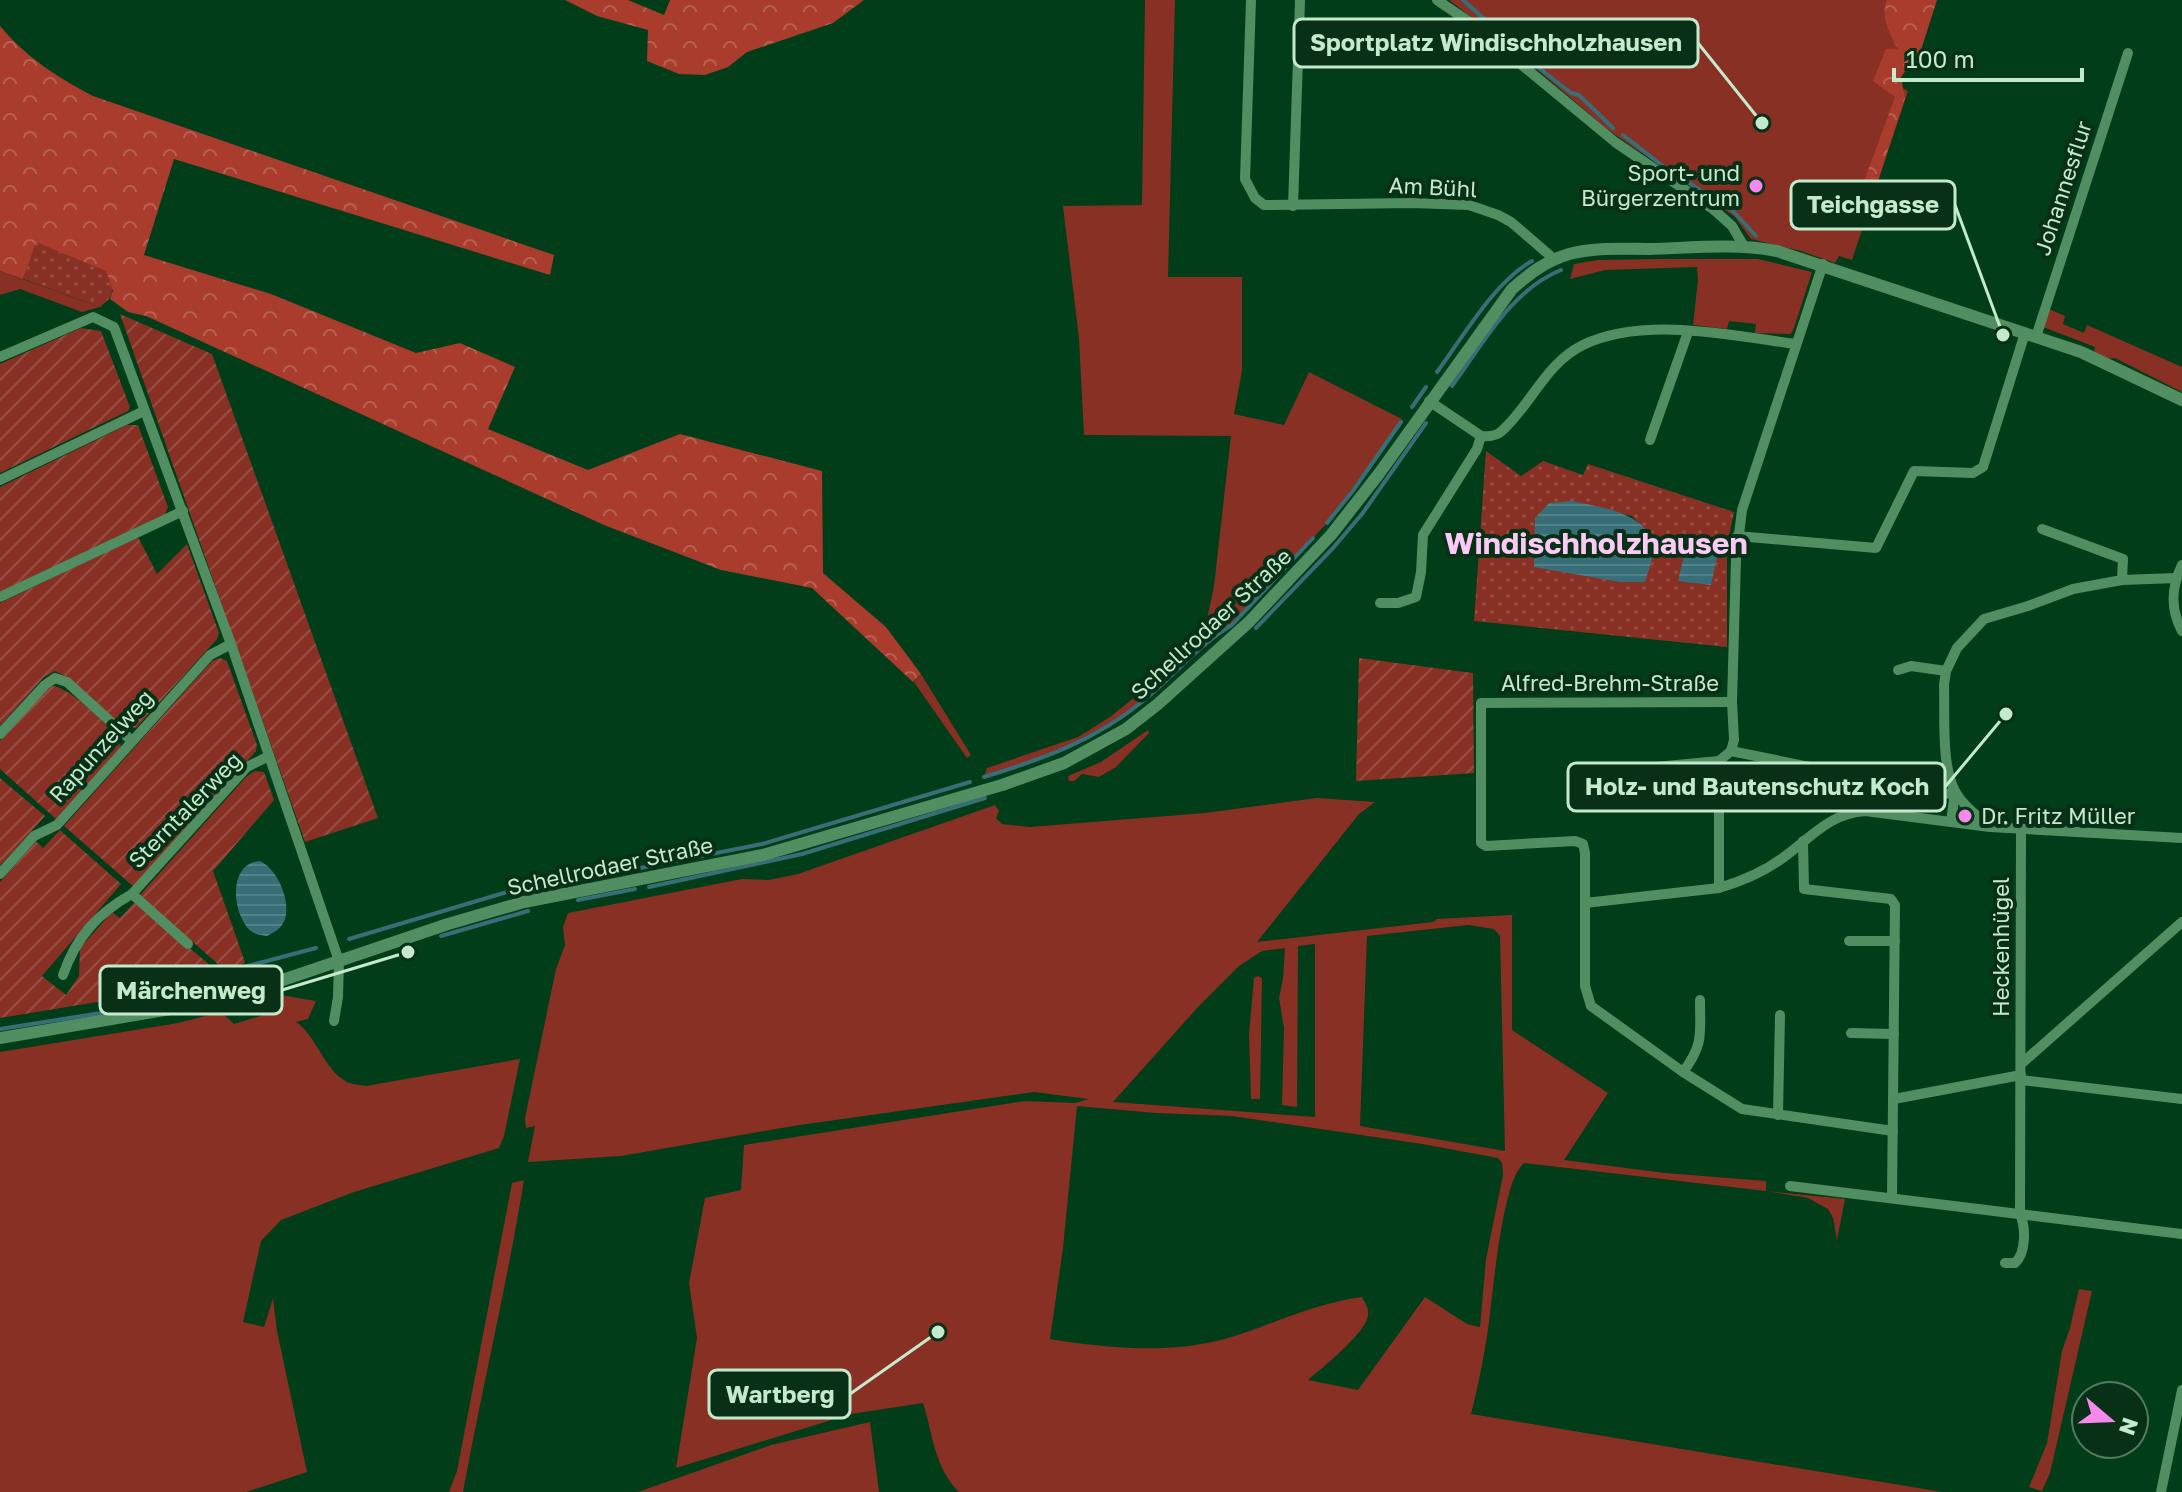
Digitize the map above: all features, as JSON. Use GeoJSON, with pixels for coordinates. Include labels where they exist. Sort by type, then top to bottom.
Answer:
{"type":"FeatureCollection","features":[{"type":"Feature","properties":{"kind":"street","name":"Am Bühl"},"geometry":{"type":"LineString","coordinates":[[1251,0],[1245,179],[1255,198],[1264,205],[1412,203],[1478,207],[1511,222],[1554,259]]}},
{"type":"Feature","properties":{"kind":"street"},"geometry":{"type":"LineString","coordinates":[[1293,206],[1300,0]]}},
{"type":"Feature","properties":{"kind":"street"},"geometry":{"type":"LineString","coordinates":[[1437,0],[1471,23],[1615,142],[1713,209],[1732,226],[1745,248]]}},
{"type":"Feature","properties":{"kind":"street","name":"Johannesflur"},"geometry":{"type":"LineString","coordinates":[[1737,536],[1876,548],[1914,471],[1973,473],[1983,467],[2128,53]]}},
{"type":"Feature","properties":{"kind":"street","name":"Schellrodaer Straße"},"geometry":{"type":"LineString","coordinates":[[0,1038],[194,1005],[254,989],[524,902],[807,844],[1064,763],[1126,729],[1158,704],[1278,592],[1331,535],[1378,475],[1512,289],[1528,274],[1554,259],[1592,250],[1745,248],[1777,251],[2081,352],[2182,400]]}},
{"type":"Feature","properties":{"kind":"street"},"geometry":{"type":"LineString","coordinates":[[1613,771],[1719,761],[1731,751],[1734,740],[1732,702],[1737,536],[1742,510],[1823,264]]}},
{"type":"Feature","properties":{"kind":"street"},"geometry":{"type":"LineString","coordinates":[[0,357],[93,317],[114,327],[231,644],[339,961],[334,1021]]}},
{"type":"Feature","properties":{"kind":"street"},"geometry":{"type":"LineString","coordinates":[[1429,401],[1481,436],[1496,435],[1568,353],[1624,333],[1653,330],[1688,332],[1795,344]]}},
{"type":"Feature","properties":{"kind":"street"},"geometry":{"type":"LineString","coordinates":[[1650,440],[1688,332]]}},
{"type":"Feature","properties":{"kind":"street"},"geometry":{"type":"LineString","coordinates":[[0,480],[144,411]]}},
{"type":"Feature","properties":{"kind":"street"},"geometry":{"type":"LineString","coordinates":[[1380,603],[1398,603],[1416,597],[1423,535],[1477,449],[1481,436]]}},
{"type":"Feature","properties":{"kind":"street"},"geometry":{"type":"LineString","coordinates":[[0,597],[183,511]]}},
{"type":"Feature","properties":{"kind":"street"},"geometry":{"type":"LineString","coordinates":[[2042,529],[2123,559],[2122,580]]}},
{"type":"Feature","properties":{"kind":"street"},"geometry":{"type":"LineString","coordinates":[[2182,565],[2176,578],[2174,610],[2182,631]]}},
{"type":"Feature","properties":{"kind":"street"},"geometry":{"type":"LineString","coordinates":[[1990,827],[1955,792],[1947,766],[1944,685],[1946,671],[1962,641],[1984,619],[2073,589],[2122,580],[2176,578]]}},
{"type":"Feature","properties":{"kind":"street","name":"Rapunzelweg"},"geometry":{"type":"LineString","coordinates":[[0,874],[34,836],[57,825],[210,655],[231,644]]}},
{"type":"Feature","properties":{"kind":"street"},"geometry":{"type":"LineString","coordinates":[[1898,670],[1911,666],[1946,671]]}},
{"type":"Feature","properties":{"kind":"street"},"geometry":{"type":"LineString","coordinates":[[0,734],[55,678],[67,682],[132,741]]}},
{"type":"Feature","properties":{"kind":"street","name":"Alfred-Brehm-Straße"},"geometry":{"type":"LineString","coordinates":[[1732,702],[1481,703],[1481,843],[1486,846],[1575,841],[1583,844],[1585,986],[1591,1006],[1683,1072],[1742,1109],[1893,1131]]}},
{"type":"Feature","properties":{"kind":"street"},"geometry":{"type":"LineString","coordinates":[[1731,751],[1928,791],[1955,792]]}},
{"type":"Feature","properties":{"kind":"street","name":"Sterntalerweg"},"geometry":{"type":"LineString","coordinates":[[63,975],[73,948],[109,907],[132,894],[247,767],[269,756]]}},
{"type":"Feature","properties":{"kind":"street"},"geometry":{"type":"LineString","coordinates":[[1719,761],[1719,888]]}},
{"type":"Feature","properties":{"kind":"street"},"geometry":{"type":"LineString","coordinates":[[1951,822],[1955,792]]}},
{"type":"Feature","properties":{"kind":"street"},"geometry":{"type":"LineString","coordinates":[[1585,903],[1719,888],[1735,883],[1775,862],[1838,816],[1851,812],[1865,811],[2021,830],[2182,838]]}},
{"type":"Feature","properties":{"kind":"street","name":"Heckenhügel"},"geometry":{"type":"LineString","coordinates":[[2005,1263],[2015,1263],[2020,1258],[2025,1225],[2020,1214],[2021,830]]}},
{"type":"Feature","properties":{"kind":"street"},"geometry":{"type":"LineString","coordinates":[[1803,841],[1804,889],[1891,899],[1895,905],[1892,1198]]}},
{"type":"Feature","properties":{"kind":"street","name":"Sterntalerweg"},"geometry":{"type":"LineString","coordinates":[[132,894],[188,944]]}},
{"type":"Feature","properties":{"kind":"street"},"geometry":{"type":"LineString","coordinates":[[2021,1073],[2182,922]]}},
{"type":"Feature","properties":{"kind":"street"},"geometry":{"type":"LineString","coordinates":[[1849,941],[1895,941]]}},
{"type":"Feature","properties":{"kind":"street"},"geometry":{"type":"LineString","coordinates":[[1683,1072],[1697,1054],[1700,1043],[1700,1000]]}},
{"type":"Feature","properties":{"kind":"street"},"geometry":{"type":"LineString","coordinates":[[1778,1115],[1780,1015]]}},
{"type":"Feature","properties":{"kind":"street"},"geometry":{"type":"LineString","coordinates":[[1851,1033],[1894,1034]]}},
{"type":"Feature","properties":{"kind":"street"},"geometry":{"type":"LineString","coordinates":[[1894,1099],[2021,1073],[2182,1099]]}},
{"type":"Feature","properties":{"kind":"street"},"geometry":{"type":"LineString","coordinates":[[1790,1186],[2182,1234]]}},
{"type":"Feature","properties":{"kind":"street"},"geometry":{"type":"LineString","coordinates":[[2161,1492],[2182,1390]]}},
{"type":"Feature","properties":{"kind":"shaded area"},"geometry":{"type":"Polygon","coordinates":[[[1145,0],[1175,0],[1168,277],[1242,277],[1242,371],[1234,414],[1284,425],[1309,372],[1402,419],[1327,523],[1231,624],[1207,641],[1152,692],[1085,737],[984,776],[987,768],[1078,737],[1110,717],[1151,684],[1190,644],[1207,619],[1214,586],[1231,436],[1084,435],[1079,338],[1063,206],[1142,205],[1145,0]]]}},
{"type":"Feature","properties":{"kind":"shaded area"},"geometry":{"type":"Polygon","coordinates":[[[1449,0],[1886,0],[1885,20],[1899,50],[1876,74],[1908,91],[1852,260],[1839,256],[1835,263],[1751,239],[1735,217],[1607,129],[1513,49],[1449,0]]]}},
{"type":"Feature","properties":{"kind":"shaded area"},"geometry":{"type":"Polygon","coordinates":[[[36,242],[106,271],[112,287],[109,298],[100,307],[23,279],[36,242]]]}},
{"type":"Feature","properties":{"kind":"shaded area"},"geometry":{"type":"Polygon","coordinates":[[[1758,259],[1812,272],[1791,334],[1755,333],[1756,324],[1729,321],[1727,329],[1693,325],[1697,267],[1605,270],[1570,279],[1574,264],[1598,260],[1758,259]]]}},
{"type":"Feature","properties":{"kind":"shaded area"},"geometry":{"type":"Polygon","coordinates":[[[0,271],[100,307],[82,312],[20,289],[0,295],[0,271]]]}},
{"type":"Feature","properties":{"kind":"shaded area"},"geometry":{"type":"Polygon","coordinates":[[[2049,309],[2065,316],[2063,324],[2084,333],[2087,325],[2182,367],[2182,392],[2115,358],[2107,359],[2094,353],[2095,347],[2043,327],[2049,309]]]}},
{"type":"Feature","properties":{"kind":"shaded area"},"geometry":{"type":"Polygon","coordinates":[[[120,314],[212,354],[378,818],[305,842],[120,314]]]}},
{"type":"Feature","properties":{"kind":"shaded area"},"geometry":{"type":"Polygon","coordinates":[[[81,328],[101,331],[130,407],[128,411],[0,473],[0,364],[81,328]]]}},
{"type":"Feature","properties":{"kind":"shaded area"},"geometry":{"type":"Polygon","coordinates":[[[127,425],[138,425],[168,507],[165,514],[0,592],[0,487],[127,425]]]}},
{"type":"Feature","properties":{"kind":"shaded area"},"geometry":{"type":"Polygon","coordinates":[[[1486,451],[1521,476],[1543,461],[1583,475],[1588,464],[1734,512],[1727,546],[1727,647],[1474,621],[1486,451]],[[1571,501],[1534,567],[1657,543],[1632,516],[1571,501]]]}},
{"type":"Feature","properties":{"kind":"shaded area"},"geometry":{"type":"Polygon","coordinates":[[[138,537],[157,574],[187,544],[219,633],[217,639],[136,728],[123,727],[67,677],[55,671],[44,677],[0,726],[0,603],[138,537]]]}},
{"type":"Feature","properties":{"kind":"shaded area"},"geometry":{"type":"Polygon","coordinates":[[[220,658],[227,661],[257,745],[256,751],[134,887],[64,826],[212,661],[220,658]]]}},
{"type":"Feature","properties":{"kind":"shaded area"},"geometry":{"type":"Polygon","coordinates":[[[1359,658],[1473,673],[1474,773],[1356,781],[1359,658]]]}},
{"type":"Feature","properties":{"kind":"shaded area"},"geometry":{"type":"Polygon","coordinates":[[[921,674],[971,755],[967,758],[914,682],[921,674]]]}},
{"type":"Feature","properties":{"kind":"shaded area"},"geometry":{"type":"Polygon","coordinates":[[[53,686],[70,694],[92,711],[112,732],[121,747],[56,819],[0,769],[0,741],[53,686]]]}},
{"type":"Feature","properties":{"kind":"shaded area"},"geometry":{"type":"Polygon","coordinates":[[[1148,730],[1149,733],[1116,767],[1099,777],[1082,774],[1069,781],[1068,776],[1101,762],[1148,730]]]}},
{"type":"Feature","properties":{"kind":"shaded area"},"geometry":{"type":"Polygon","coordinates":[[[255,771],[264,772],[274,800],[213,871],[245,962],[229,974],[140,895],[247,776],[255,771]]]}},
{"type":"Feature","properties":{"kind":"shaded area"},"geometry":{"type":"Polygon","coordinates":[[[0,778],[45,816],[0,866],[0,778]]]}},
{"type":"Feature","properties":{"kind":"shaded area"},"geometry":{"type":"Polygon","coordinates":[[[1317,798],[1375,802],[1359,814],[1257,942],[1433,922],[1437,919],[1512,915],[1512,1030],[1608,1093],[1564,1160],[1665,1173],[1766,1181],[1766,1191],[1524,1163],[1509,1192],[1504,1215],[1485,1351],[1471,1414],[1942,1492],[959,1492],[939,1461],[923,1403],[851,1414],[676,1468],[697,1338],[689,1283],[705,1198],[741,1190],[744,1145],[1025,1101],[1075,1103],[1089,1099],[1034,1092],[793,1126],[621,1156],[528,1162],[535,1126],[526,1128],[525,1118],[556,969],[565,945],[563,927],[568,913],[742,879],[769,880],[798,874],[995,805],[999,811],[996,818],[1002,824],[1030,827],[1205,813],[1317,798]],[[1468,925],[1367,936],[1360,1126],[1505,1151],[1500,936],[1494,929],[1468,925]],[[1315,944],[1298,946],[1297,1107],[1282,1105],[1284,1028],[1279,998],[1285,948],[1262,951],[1239,966],[1113,1102],[1315,1117],[1315,944]],[[1077,1106],[1063,1248],[1050,1339],[1136,1348],[1179,1347],[1221,1340],[1326,1304],[1362,1297],[1368,1310],[1366,1322],[1343,1349],[1308,1380],[1358,1390],[1425,1297],[1467,1324],[1480,1327],[1486,1259],[1503,1175],[1502,1163],[1498,1158],[1422,1144],[1232,1116],[1077,1106]]]}},
{"type":"Feature","properties":{"kind":"shaded area"},"geometry":{"type":"Polygon","coordinates":[[[60,830],[121,884],[42,976],[66,995],[79,976],[80,948],[112,912],[120,918],[135,902],[223,976],[158,992],[0,1018],[0,882],[36,841],[43,848],[60,830]]]}},
{"type":"Feature","properties":{"kind":"shaded area"},"geometry":{"type":"Polygon","coordinates":[[[1254,978],[1262,978],[1260,1099],[1251,1099],[1249,1034],[1254,978]]]}},
{"type":"Feature","properties":{"kind":"shaded area"},"geometry":{"type":"Polygon","coordinates":[[[280,995],[316,1001],[308,1019],[296,1022],[304,1028],[332,1069],[347,1082],[366,1086],[520,1059],[499,1148],[354,1192],[281,1220],[261,1241],[243,1322],[264,1327],[273,1298],[277,1331],[307,1472],[246,1492],[0,1492],[0,1052],[178,1023],[221,1012],[234,1024],[267,1014],[280,995]]]}},
{"type":"Feature","properties":{"kind":"shaded area"},"geometry":{"type":"Polygon","coordinates":[[[524,1180],[463,1492],[449,1492],[457,1471],[512,1183],[524,1180]]]}},
{"type":"Feature","properties":{"kind":"shaded area"},"geometry":{"type":"Polygon","coordinates":[[[1766,1191],[1845,1199],[1837,1240],[1828,1209],[1808,1198],[1766,1191]]]}},
{"type":"Feature","properties":{"kind":"shaded area"},"geometry":{"type":"Polygon","coordinates":[[[2079,1289],[2092,1291],[2050,1473],[2042,1491],[2029,1487],[2047,1443],[2062,1351],[2079,1289]]]}},
{"type":"Feature","properties":{"kind":"shaded area"},"geometry":{"type":"Polygon","coordinates":[[[870,1422],[879,1492],[638,1492],[771,1445],[870,1422]]]}},
{"type":"Feature","properties":{"kind":"green space"},"geometry":{"type":"Polygon","coordinates":[[[565,0],[628,0],[664,15],[670,0],[864,0],[833,23],[747,52],[728,67],[705,75],[679,74],[647,61],[648,30],[597,16],[565,0]]]}},
{"type":"Feature","properties":{"kind":"green space"},"geometry":{"type":"Polygon","coordinates":[[[1886,0],[1937,0],[1921,50],[1901,77],[1905,98],[1870,205],[1859,195],[1895,97],[1873,81],[1886,49],[1898,49],[1885,20],[1886,0]]]}},
{"type":"Feature","properties":{"kind":"green space"},"geometry":{"type":"Polygon","coordinates":[[[0,26],[43,66],[93,96],[554,255],[550,275],[174,159],[144,255],[271,294],[416,353],[460,343],[515,367],[488,429],[588,470],[680,434],[822,471],[823,573],[886,627],[921,674],[913,682],[812,588],[721,570],[604,525],[146,316],[128,312],[110,299],[113,290],[37,243],[23,279],[0,271],[0,26]]]}},
{"type":"Feature","properties":{"kind":"water"},"geometry":{"type":"Polygon","coordinates":[[[1572,501],[1630,517],[1649,532],[1657,543],[1645,582],[1620,582],[1534,567],[1535,518],[1549,503],[1572,501]]]}},
{"type":"Feature","properties":{"kind":"water"},"geometry":{"type":"Polygon","coordinates":[[[1686,546],[1718,552],[1711,585],[1678,581],[1686,546]]]}},
{"type":"Feature","properties":{"kind":"water"},"geometry":{"type":"Polygon","coordinates":[[[260,861],[277,878],[286,903],[284,922],[267,936],[255,933],[247,926],[237,905],[237,881],[242,871],[249,864],[260,861]]]}},
{"type":"Feature","properties":{"kind":"waterway"},"geometry":{"type":"LineString","coordinates":[[1463,0],[1544,72],[1571,93],[1579,95],[1613,128]]}},
{"type":"Feature","properties":{"kind":"waterway"},"geometry":{"type":"LineString","coordinates":[[1623,135],[1664,167],[1733,211],[1756,236]]}},
{"type":"Feature","properties":{"kind":"waterway"},"geometry":{"type":"LineString","coordinates":[[1437,372],[1492,296],[1518,270],[1532,261]]}},
{"type":"Feature","properties":{"kind":"waterway"},"geometry":{"type":"LineString","coordinates":[[1452,386],[1513,304],[1543,279],[1561,270]]}},
{"type":"Feature","properties":{"kind":"waterway"},"geometry":{"type":"LineString","coordinates":[[1412,407],[1426,387]]}},
{"type":"Feature","properties":{"kind":"waterway"},"geometry":{"type":"LineString","coordinates":[[1327,523],[1401,422]]}},
{"type":"Feature","properties":{"kind":"waterway"},"geometry":{"type":"LineString","coordinates":[[1256,628],[1362,514],[1426,423]]}},
{"type":"Feature","properties":{"kind":"waterway"},"geometry":{"type":"LineString","coordinates":[[984,777],[1068,747],[1125,715],[1208,642],[1232,625],[1313,538]]}},
{"type":"Feature","properties":{"kind":"waterway"},"geometry":{"type":"LineString","coordinates":[[349,939],[527,886],[554,885],[762,844],[970,782]]}},
{"type":"Feature","properties":{"kind":"waterway"},"geometry":{"type":"LineString","coordinates":[[649,887],[802,854],[985,798]]}},
{"type":"Feature","properties":{"kind":"waterway"},"geometry":{"type":"LineString","coordinates":[[578,900],[635,889]]}},
{"type":"Feature","properties":{"kind":"waterway"},"geometry":{"type":"LineString","coordinates":[[441,936],[528,911]]}},
{"type":"Feature","properties":{"kind":"waterway"},"geometry":{"type":"LineString","coordinates":[[244,967],[316,948]]}},
{"type":"Feature","properties":{"kind":"waterway"},"geometry":{"type":"LineString","coordinates":[[0,1029],[120,1010],[218,989]]}},
{"type":"Feature","properties":{"kind":"place","name":"Sportplatz Windischholzhausen"},"geometry":{"type":"Point","coordinates":[1762,123]}},
{"type":"Feature","properties":{"kind":"place","name":"Sport- und Bürgerzentrum"},"geometry":{"type":"Point","coordinates":[1756,186]}},
{"type":"Feature","properties":{"kind":"place","name":"Teichgasse"},"geometry":{"type":"Point","coordinates":[2003,335]}},
{"type":"Feature","properties":{"kind":"place","name":"Holz- und Bautenschutz Koch"},"geometry":{"type":"Point","coordinates":[2006,714]}},
{"type":"Feature","properties":{"kind":"place","name":"Dr. Fritz Müller"},"geometry":{"type":"Point","coordinates":[1965,816]}},
{"type":"Feature","properties":{"kind":"place","name":"Märchenweg"},"geometry":{"type":"Point","coordinates":[408,952]}},
{"type":"Feature","properties":{"kind":"place","name":"Wartberg"},"geometry":{"type":"Point","coordinates":[938,1332]}},
{"type":"Feature","properties":{"kind":"district","name":"Windischholzhausen"},"geometry":{"type":"Point","coordinates":[1596,544]}}]}
